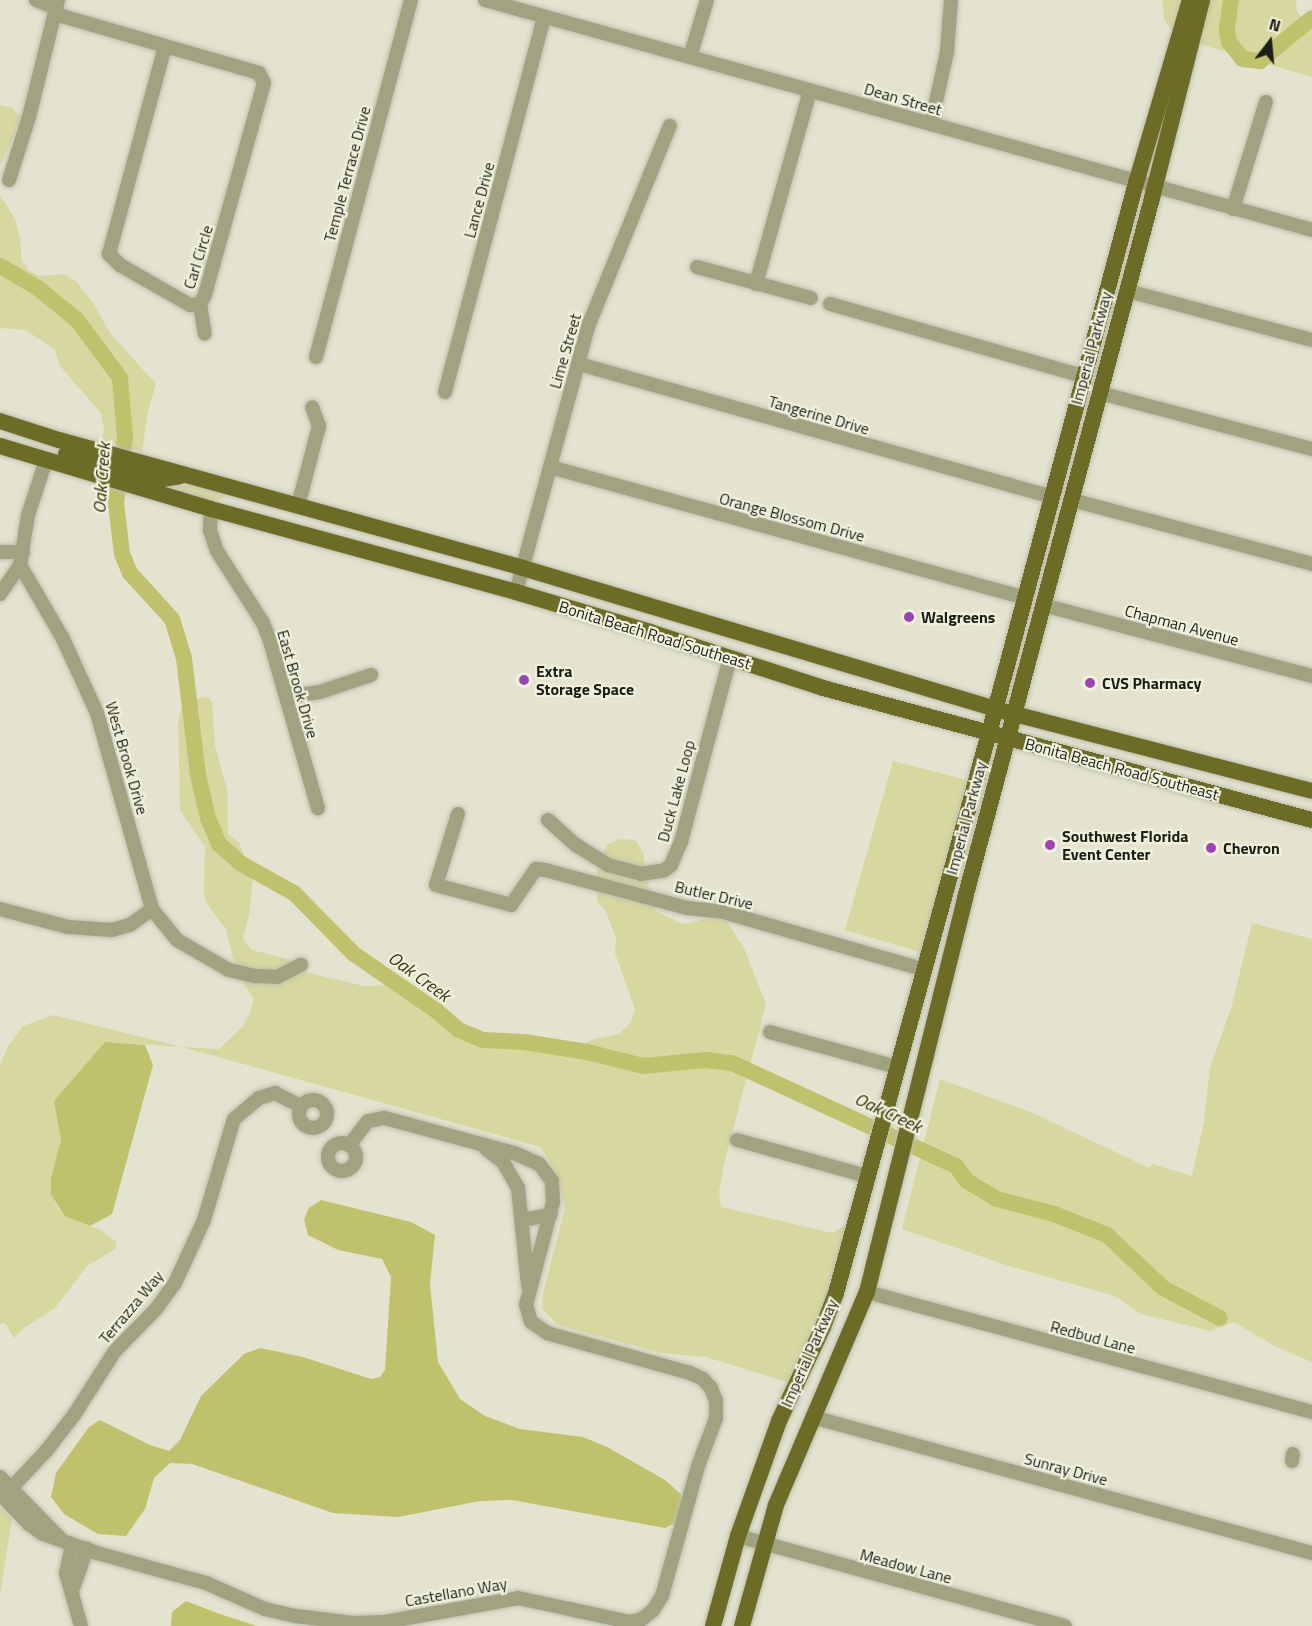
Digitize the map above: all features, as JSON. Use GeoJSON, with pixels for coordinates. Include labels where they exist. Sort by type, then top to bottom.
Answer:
{"type":"FeatureCollection","features":[{"type":"Feature","properties":{"kind":"main road","name":"Imperial Parkway"},"geometry":{"type":"LineString","coordinates":[[713,1626],[738,1536],[779,1421],[824,1327],[836,1293],[1136,183],[1194,7]]}},
{"type":"Feature","properties":{"kind":"main road","name":"Imperial Parkway"},"geometry":{"type":"LineString","coordinates":[[742,1626],[776,1505],[867,1293],[1014,714],[1155,188],[1194,7]]}},
{"type":"Feature","properties":{"kind":"main road","name":"Bonita Beach Road Southeast"},"geometry":{"type":"LineString","coordinates":[[0,421],[98,463],[136,474],[211,509],[516,592],[823,688],[1312,820]]}},
{"type":"Feature","properties":{"kind":"main road"},"geometry":{"type":"LineString","coordinates":[[0,446],[45,460],[61,454],[98,463]]}},
{"type":"Feature","properties":{"kind":"main road","name":"Bonita Beach Road Southeast"},"geometry":{"type":"LineString","coordinates":[[98,463],[136,474],[185,475],[523,568],[995,709],[1312,791]]}},
{"type":"Feature","properties":{"kind":"main road"},"geometry":{"type":"LineString","coordinates":[[211,509],[225,502],[309,524],[339,517]]}},
{"type":"Feature","properties":{"kind":"main road"},"geometry":{"type":"LineString","coordinates":[[730,658],[736,651],[754,648],[824,668],[847,666]]}},
{"type":"Feature","properties":{"kind":"main road"},"geometry":{"type":"LineString","coordinates":[[925,970],[933,974],[936,980],[938,1011]]}},
{"type":"Feature","properties":{"kind":"main road"},"geometry":{"type":"LineString","coordinates":[[897,1067],[924,1067]]}},
{"type":"Feature","properties":{"kind":"street","name":"Carl Circle"},"geometry":{"type":"LineString","coordinates":[[36,0],[165,46],[259,73],[264,83],[205,295],[200,304],[190,305],[120,265],[109,254],[165,46]]}},
{"type":"Feature","properties":{"kind":"street","name":"Temple Terrace Drive"},"geometry":{"type":"LineString","coordinates":[[316,357],[411,0]]}},
{"type":"Feature","properties":{"kind":"street","name":"Dean Street"},"geometry":{"type":"LineString","coordinates":[[485,0],[1136,183],[1312,230]]}},
{"type":"Feature","properties":{"kind":"street"},"geometry":{"type":"LineString","coordinates":[[690,57],[707,0]]}},
{"type":"Feature","properties":{"kind":"street"},"geometry":{"type":"LineString","coordinates":[[931,124],[947,52],[951,0]]}},
{"type":"Feature","properties":{"kind":"street"},"geometry":{"type":"LineString","coordinates":[[9,180],[29,117],[56,7]]}},
{"type":"Feature","properties":{"kind":"street","name":"Lance Drive"},"geometry":{"type":"LineString","coordinates":[[445,392],[544,17]]}},
{"type":"Feature","properties":{"kind":"street"},"geometry":{"type":"LineString","coordinates":[[756,284],[810,90]]}},
{"type":"Feature","properties":{"kind":"street"},"geometry":{"type":"LineString","coordinates":[[1233,209],[1266,102]]}},
{"type":"Feature","properties":{"kind":"street","name":"Lime Street"},"geometry":{"type":"LineString","coordinates":[[516,592],[594,310],[670,126]]}},
{"type":"Feature","properties":{"kind":"street"},"geometry":{"type":"LineString","coordinates":[[697,267],[811,298]]}},
{"type":"Feature","properties":{"kind":"street"},"geometry":{"type":"LineString","coordinates":[[1128,291],[1312,340]]}},
{"type":"Feature","properties":{"kind":"street"},"geometry":{"type":"LineString","coordinates":[[200,304],[205,334]]}},
{"type":"Feature","properties":{"kind":"street"},"geometry":{"type":"LineString","coordinates":[[830,304],[1083,376]]}},
{"type":"Feature","properties":{"kind":"street","name":"Tangerine Drive"},"geometry":{"type":"LineString","coordinates":[[579,364],[1051,497]]}},
{"type":"Feature","properties":{"kind":"street"},"geometry":{"type":"LineString","coordinates":[[1101,393],[1312,449]]}},
{"type":"Feature","properties":{"kind":"street"},"geometry":{"type":"LineString","coordinates":[[298,506],[319,426],[312,407]]}},
{"type":"Feature","properties":{"kind":"street"},"geometry":{"type":"LineString","coordinates":[[0,594],[5,578],[22,559],[28,515],[45,460]]}},
{"type":"Feature","properties":{"kind":"street","name":"Orange Blossom Drive"},"geometry":{"type":"LineString","coordinates":[[550,467],[1025,598]]}},
{"type":"Feature","properties":{"kind":"street"},"geometry":{"type":"LineString","coordinates":[[1072,500],[1312,564]]}},
{"type":"Feature","properties":{"kind":"street","name":"East Brook Drive"},"geometry":{"type":"LineString","coordinates":[[211,509],[210,530],[218,551],[263,623],[318,808]]}},
{"type":"Feature","properties":{"kind":"street"},"geometry":{"type":"LineString","coordinates":[[0,552],[22,559]]}},
{"type":"Feature","properties":{"kind":"street","name":"West Brook Drive"},"geometry":{"type":"LineString","coordinates":[[22,559],[97,712],[152,909],[177,940],[229,970],[254,976],[277,977],[301,965]]}},
{"type":"Feature","properties":{"kind":"street","name":"Chapman Avenue"},"geometry":{"type":"LineString","coordinates":[[1043,604],[1312,676]]}},
{"type":"Feature","properties":{"kind":"street","name":"Duck Lake Loop"},"geometry":{"type":"LineString","coordinates":[[549,820],[576,845],[608,865],[641,874],[665,870],[671,865],[681,842],[730,658]]}},
{"type":"Feature","properties":{"kind":"street"},"geometry":{"type":"LineString","coordinates":[[284,689],[299,695],[320,692],[371,675]]}},
{"type":"Feature","properties":{"kind":"street","name":"Butler Drive"},"geometry":{"type":"LineString","coordinates":[[458,814],[436,885],[511,905],[536,869],[545,870],[687,908],[723,912],[925,970]]}},
{"type":"Feature","properties":{"kind":"street"},"geometry":{"type":"LineString","coordinates":[[0,909],[68,927],[112,930],[130,925],[152,909]]}},
{"type":"Feature","properties":{"kind":"street"},"geometry":{"type":"LineString","coordinates":[[770,1032],[897,1067]]}},
{"type":"Feature","properties":{"kind":"street","name":"Terrazza Way"},"geometry":{"type":"LineString","coordinates":[[5,1493],[74,1415],[115,1351],[156,1309],[175,1283],[204,1220],[234,1119],[259,1098],[275,1093],[301,1106]]}},
{"type":"Feature","properties":{"kind":"street","name":"Castellano Way"},"geometry":{"type":"LineString","coordinates":[[349,1145],[363,1125],[378,1118],[525,1157],[544,1169],[553,1187],[551,1215],[529,1293]]}},
{"type":"Feature","properties":{"kind":"street"},"geometry":{"type":"LineString","coordinates":[[737,1140],[867,1176]]}},
{"type":"Feature","properties":{"kind":"street","name":"Castellano Way"},"geometry":{"type":"LineString","coordinates":[[0,1477],[5,1493],[29,1524],[42,1534],[87,1550],[206,1583],[265,1609],[326,1621],[385,1622],[518,1598],[537,1600],[616,1621],[644,1622],[662,1596],[698,1466],[716,1418],[714,1394],[708,1383],[690,1373],[541,1330],[528,1317],[529,1293],[520,1195],[513,1175],[497,1157],[476,1144]]}},
{"type":"Feature","properties":{"kind":"street"},"geometry":{"type":"LineString","coordinates":[[522,1220],[551,1215]]}},
{"type":"Feature","properties":{"kind":"street","name":"Redbud Lane"},"geometry":{"type":"LineString","coordinates":[[867,1293],[1312,1412]]}},
{"type":"Feature","properties":{"kind":"street","name":"Sunray Drive"},"geometry":{"type":"LineString","coordinates":[[812,1417],[1312,1553]]}},
{"type":"Feature","properties":{"kind":"street","name":"Meadow Lane"},"geometry":{"type":"LineString","coordinates":[[738,1536],[1065,1626]]}},
{"type":"Feature","properties":{"kind":"street"},"geometry":{"type":"LineString","coordinates":[[68,1543],[66,1573],[81,1626]]}},
{"type":"Feature","properties":{"kind":"street"},"geometry":{"type":"LineString","coordinates":[[72,1591],[87,1550]]}},
{"type":"Feature","properties":{"kind":"green space"},"geometry":{"type":"Polygon","coordinates":[[[1162,0],[1185,0],[1175,35],[1164,19],[1162,0]]]}},
{"type":"Feature","properties":{"kind":"green space"},"geometry":{"type":"Polygon","coordinates":[[[1207,0],[1296,0],[1297,12],[1312,28],[1312,77],[1196,43],[1207,0]]]}},
{"type":"Feature","properties":{"kind":"green space"},"geometry":{"type":"Polygon","coordinates":[[[0,105],[11,107],[22,118],[0,166],[0,105]]]}},
{"type":"Feature","properties":{"kind":"green space"},"geometry":{"type":"Polygon","coordinates":[[[0,195],[15,219],[21,243],[21,258],[28,270],[39,276],[63,274],[76,281],[93,303],[111,334],[156,384],[148,411],[142,452],[102,440],[104,430],[101,413],[60,366],[55,350],[26,330],[0,328],[0,195]]]}},
{"type":"Feature","properties":{"kind":"green space"},"geometry":{"type":"Polygon","coordinates":[[[187,485],[227,496],[214,501],[168,488],[187,485]]]}},
{"type":"Feature","properties":{"kind":"green space"},"geometry":{"type":"Polygon","coordinates":[[[208,697],[212,702],[215,746],[227,789],[228,834],[239,842],[247,865],[254,870],[249,916],[243,939],[252,950],[295,961],[308,973],[364,986],[393,985],[407,989],[467,1029],[502,1039],[564,1051],[579,1049],[591,1040],[619,1034],[631,1022],[635,1009],[615,953],[616,938],[606,912],[597,901],[597,871],[607,844],[620,839],[635,840],[643,852],[651,898],[656,911],[682,924],[713,918],[727,922],[744,948],[766,1004],[724,1164],[719,1192],[721,1207],[832,1233],[846,1225],[835,1274],[812,1332],[787,1382],[706,1357],[662,1353],[558,1325],[542,1309],[543,1294],[565,1209],[558,1177],[541,1147],[182,1047],[219,1049],[243,1026],[254,999],[237,974],[226,929],[209,907],[204,894],[205,847],[180,810],[178,721],[182,708],[193,699],[208,697]]]}},
{"type":"Feature","properties":{"kind":"green space"},"geometry":{"type":"Polygon","coordinates":[[[893,761],[971,781],[924,953],[845,930],[893,761]]]}},
{"type":"Feature","properties":{"kind":"green space"},"geometry":{"type":"Polygon","coordinates":[[[1252,923],[1312,939],[1312,1362],[1276,1347],[1234,1322],[1210,1331],[1141,1314],[1115,1296],[1009,1266],[902,1229],[940,1079],[1033,1113],[1149,1168],[1152,1164],[1192,1176],[1204,1121],[1210,1068],[1232,1005],[1252,923]]]}},
{"type":"Feature","properties":{"kind":"green space"},"geometry":{"type":"Polygon","coordinates":[[[53,1015],[182,1047],[106,1042],[54,1101],[61,1140],[51,1178],[51,1195],[59,1209],[83,1224],[99,1229],[117,1242],[115,1249],[87,1266],[55,1308],[24,1328],[14,1338],[5,1323],[0,1324],[0,1065],[8,1046],[23,1026],[53,1015]]]}},
{"type":"Feature","properties":{"kind":"green space"},"geometry":{"type":"Polygon","coordinates":[[[0,1508],[12,1519],[0,1595],[0,1508]]]}},
{"type":"Feature","properties":{"kind":"shaded area"},"geometry":{"type":"Polygon","coordinates":[[[105,1042],[145,1045],[153,1065],[112,1214],[90,1226],[65,1216],[51,1195],[51,1178],[61,1140],[54,1101],[105,1042]]]}},
{"type":"Feature","properties":{"kind":"shaded area"},"geometry":{"type":"Polygon","coordinates":[[[321,1200],[411,1222],[435,1235],[430,1284],[438,1362],[460,1399],[485,1416],[520,1429],[583,1437],[607,1447],[665,1480],[685,1498],[681,1520],[665,1528],[512,1500],[480,1501],[398,1517],[333,1513],[192,1464],[170,1463],[154,1478],[145,1509],[126,1536],[98,1534],[64,1514],[51,1497],[56,1473],[89,1427],[100,1420],[150,1445],[169,1451],[180,1440],[201,1396],[244,1354],[260,1348],[303,1357],[371,1379],[380,1377],[385,1370],[391,1277],[382,1259],[338,1250],[308,1235],[304,1219],[309,1208],[321,1200]]]}},
{"type":"Feature","properties":{"kind":"shaded area"},"geometry":{"type":"Polygon","coordinates":[[[186,1601],[257,1626],[171,1626],[172,1612],[186,1601]]]}},
{"type":"Feature","properties":{"kind":"waterway"},"geometry":{"type":"LineString","coordinates":[[1231,0],[1227,30],[1229,42],[1243,59],[1260,61],[1312,18]]}},
{"type":"Feature","properties":{"kind":"waterway","name":"Oak Creek"},"geometry":{"type":"LineString","coordinates":[[0,266],[38,288],[77,320],[120,378],[125,437],[116,503],[122,554],[130,573],[172,619],[184,658],[198,775],[208,818],[219,844],[240,863],[294,893],[354,954],[438,1012],[459,1030],[483,1040],[524,1042],[587,1052],[643,1066],[706,1060],[732,1063],[956,1166],[967,1181],[997,1199],[1054,1214],[1107,1235],[1163,1288],[1220,1318]]}},
{"type":"Feature","properties":{"kind":"place","name":"Walgreens"},"geometry":{"type":"Point","coordinates":[909,617]}},
{"type":"Feature","properties":{"kind":"place","name":"Extra Storage Space"},"geometry":{"type":"Point","coordinates":[524,680]}},
{"type":"Feature","properties":{"kind":"place","name":"CVS Pharmacy"},"geometry":{"type":"Point","coordinates":[1090,683]}},
{"type":"Feature","properties":{"kind":"place","name":"Southwest Florida Event Center"},"geometry":{"type":"Point","coordinates":[1050,845]}},
{"type":"Feature","properties":{"kind":"place","name":"Chevron"},"geometry":{"type":"Point","coordinates":[1211,848]}}]}
